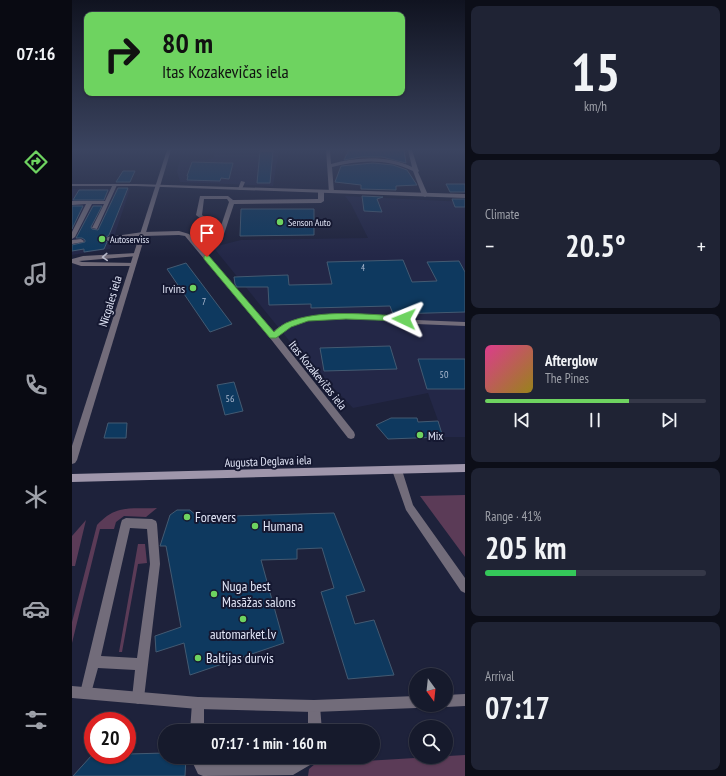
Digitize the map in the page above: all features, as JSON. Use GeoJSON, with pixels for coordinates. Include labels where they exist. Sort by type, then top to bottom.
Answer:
{"type":"FeatureCollection","features":[{"type":"Feature","properties":{"kind":"main road","name":"Augusta Deglava iela"},"geometry":{"type":"LineString","coordinates":[[72,478],[465,468]]}},
{"type":"Feature","properties":{"kind":"street"},"geometry":{"type":"LineString","coordinates":[[95,228],[114,186]]}},
{"type":"Feature","properties":{"kind":"street"},"geometry":{"type":"LineString","coordinates":[[141,186],[465,196]]}},
{"type":"Feature","properties":{"kind":"street"},"geometry":{"type":"LineString","coordinates":[[331,186],[331,192]]}},
{"type":"Feature","properties":{"kind":"street"},"geometry":{"type":"LineString","coordinates":[[422,186],[425,195]]}},
{"type":"Feature","properties":{"kind":"street","name":"Nīcgales iela"},"geometry":{"type":"LineString","coordinates":[[72,460],[158,187]]}},
{"type":"Feature","properties":{"kind":"street"},"geometry":{"type":"LineString","coordinates":[[222,232],[199,215],[202,197],[228,198],[232,202],[321,201],[321,192]]}},
{"type":"Feature","properties":{"kind":"street"},"geometry":{"type":"LineString","coordinates":[[72,237],[90,202]]}},
{"type":"Feature","properties":{"kind":"street"},"geometry":{"type":"LineString","coordinates":[[72,203],[107,202]]}},
{"type":"Feature","properties":{"kind":"street"},"geometry":{"type":"LineString","coordinates":[[197,246],[216,240],[222,232],[232,202]]}},
{"type":"Feature","properties":{"kind":"street","name":"Itas Kozakevičas iela"},"geometry":{"type":"LineString","coordinates":[[108,239],[143,234],[179,233],[187,235],[273,336],[351,435]]}},
{"type":"Feature","properties":{"kind":"street"},"geometry":{"type":"LineString","coordinates":[[72,242],[81,241]]}},
{"type":"Feature","properties":{"kind":"street"},"geometry":{"type":"LineString","coordinates":[[73,261],[83,258],[136,255]]}},
{"type":"Feature","properties":{"kind":"street"},"geometry":{"type":"LineString","coordinates":[[73,261],[80,264],[134,264]]}},
{"type":"Feature","properties":{"kind":"street"},"geometry":{"type":"LineString","coordinates":[[273,336],[288,325],[308,318],[346,317],[404,319],[444,324],[465,324]]}},
{"type":"Feature","properties":{"kind":"street"},"geometry":{"type":"LineString","coordinates":[[397,470],[409,507],[465,587]]}},
{"type":"Feature","properties":{"kind":"street"},"geometry":{"type":"LineString","coordinates":[[86,693],[126,524],[152,524],[155,564],[138,698]]}},
{"type":"Feature","properties":{"kind":"street"},"geometry":{"type":"LineString","coordinates":[[93,662],[142,664]]}},
{"type":"Feature","properties":{"kind":"street"},"geometry":{"type":"LineString","coordinates":[[72,692],[198,703],[314,706],[409,702]]}},
{"type":"Feature","properties":{"kind":"street"},"geometry":{"type":"LineString","coordinates":[[453,701],[465,700]]}},
{"type":"Feature","properties":{"kind":"street"},"geometry":{"type":"LineString","coordinates":[[197,724],[198,703]]}},
{"type":"Feature","properties":{"kind":"street"},"geometry":{"type":"LineString","coordinates":[[314,706],[315,724]]}},
{"type":"Feature","properties":{"kind":"street"},"geometry":{"type":"LineString","coordinates":[[200,764],[203,769],[286,772],[299,764]]}},
{"type":"Feature","properties":{"kind":"shaded area"},"geometry":{"type":"Polygon","coordinates":[[[72,189],[130,189],[110,249],[72,255],[72,189]]]}},
{"type":"Feature","properties":{"kind":"shaded area"},"geometry":{"type":"Polygon","coordinates":[[[345,196],[465,202],[465,437],[444,437],[428,393],[353,408],[296,349],[213,247],[241,240],[368,238],[351,204],[345,196]]]}},
{"type":"Feature","properties":{"kind":"shaded area"},"geometry":{"type":"Polygon","coordinates":[[[465,495],[465,557],[420,496],[465,495]]]}},
{"type":"Feature","properties":{"kind":"shaded area"},"geometry":{"type":"Polygon","coordinates":[[[157,508],[146,517],[124,516],[116,522],[114,529],[100,529],[72,643],[72,622],[97,525],[104,518],[124,509],[157,508]]]}},
{"type":"Feature","properties":{"kind":"shaded area"},"geometry":{"type":"Polygon","coordinates":[[[86,520],[75,566],[72,566],[72,536],[86,520]]]}},
{"type":"Feature","properties":{"kind":"shaded area"},"geometry":{"type":"Polygon","coordinates":[[[138,544],[145,544],[147,563],[138,564],[122,652],[119,652],[138,544]]]}},
{"type":"Feature","properties":{"kind":"shaded area"},"geometry":{"type":"Polygon","coordinates":[[[465,755],[465,776],[308,776],[309,769],[315,764],[380,764],[380,760],[409,758],[409,764],[453,764],[453,756],[465,755]]]}},
{"type":"Feature","properties":{"kind":"building"},"geometry":{"type":"Polygon","coordinates":[[[361,186],[396,186],[396,190],[361,189],[361,186]]]}},
{"type":"Feature","properties":{"kind":"building"},"geometry":{"type":"Polygon","coordinates":[[[447,186],[465,186],[465,192],[450,192],[447,186]]]}},
{"type":"Feature","properties":{"kind":"building"},"geometry":{"type":"Polygon","coordinates":[[[118,188],[128,188],[109,235],[104,239],[107,242],[104,249],[84,252],[84,249],[72,251],[72,245],[85,242],[82,238],[76,238],[93,206],[102,206],[91,227],[92,229],[98,230],[118,188]]]}},
{"type":"Feature","properties":{"kind":"building"},"geometry":{"type":"Polygon","coordinates":[[[79,190],[108,190],[104,200],[73,200],[79,190]]]}},
{"type":"Feature","properties":{"kind":"building"},"geometry":{"type":"Polygon","coordinates":[[[362,196],[383,197],[377,199],[382,212],[364,211],[362,196]]]}},
{"type":"Feature","properties":{"kind":"building"},"geometry":{"type":"Polygon","coordinates":[[[452,199],[465,199],[465,207],[455,207],[452,199]]]}},
{"type":"Feature","properties":{"kind":"building"},"geometry":{"type":"Polygon","coordinates":[[[72,206],[83,206],[72,229],[72,206]]]}},
{"type":"Feature","properties":{"kind":"building","name":"Senson Auto"},"geometry":{"type":"Polygon","coordinates":[[[241,209],[314,209],[314,235],[240,236],[241,209]]]}},
{"type":"Feature","properties":{"kind":"building"},"geometry":{"type":"Polygon","coordinates":[[[403,260],[412,282],[437,281],[427,262],[459,261],[465,272],[465,312],[393,314],[390,306],[311,308],[311,304],[269,305],[268,287],[237,287],[234,277],[288,275],[289,285],[332,284],[327,262],[403,260]]]}},
{"type":"Feature","properties":{"kind":"building"},"geometry":{"type":"Polygon","coordinates":[[[186,263],[232,324],[210,332],[167,269],[186,263]]]}},
{"type":"Feature","properties":{"kind":"building"},"geometry":{"type":"Polygon","coordinates":[[[390,346],[397,369],[324,371],[320,348],[390,346]]]}},
{"type":"Feature","properties":{"kind":"building"},"geometry":{"type":"Polygon","coordinates":[[[418,359],[465,359],[465,389],[427,389],[418,359]]]}},
{"type":"Feature","properties":{"kind":"building"},"geometry":{"type":"Polygon","coordinates":[[[234,382],[243,411],[225,415],[217,385],[234,382]]]}},
{"type":"Feature","properties":{"kind":"building"},"geometry":{"type":"Polygon","coordinates":[[[391,418],[417,418],[418,422],[438,421],[443,437],[388,439],[376,425],[391,418]]]}},
{"type":"Feature","properties":{"kind":"building"},"geometry":{"type":"Polygon","coordinates":[[[108,423],[127,423],[126,438],[104,438],[108,423]]]}},
{"type":"Feature","properties":{"kind":"building"},"geometry":{"type":"Polygon","coordinates":[[[177,510],[190,510],[198,517],[334,513],[365,591],[346,596],[355,624],[374,620],[394,675],[348,679],[321,592],[334,588],[322,548],[297,549],[297,559],[261,560],[284,643],[190,675],[184,643],[156,652],[155,636],[181,627],[166,546],[160,546],[170,515],[177,510]]]}},
{"type":"Feature","properties":{"kind":"building"},"geometry":{"type":"Polygon","coordinates":[[[158,753],[158,764],[186,764],[185,776],[73,776],[84,764],[136,764],[136,754],[158,753]]]}},
{"type":"Feature","properties":{"kind":"place","name":"Senson Auto"},"geometry":{"type":"Point","coordinates":[280,222]}},
{"type":"Feature","properties":{"kind":"place","name":"Autoserviss"},"geometry":{"type":"Point","coordinates":[102,239]}},
{"type":"Feature","properties":{"kind":"place","name":"Irvins"},"geometry":{"type":"Point","coordinates":[193,288]}},
{"type":"Feature","properties":{"kind":"place","name":"Mix"},"geometry":{"type":"Point","coordinates":[420,435]}},
{"type":"Feature","properties":{"kind":"place","name":"Forevers"},"geometry":{"type":"Point","coordinates":[187,517]}},
{"type":"Feature","properties":{"kind":"place","name":"Humana"},"geometry":{"type":"Point","coordinates":[255,526]}},
{"type":"Feature","properties":{"kind":"place","name":"Nuga best Masāžas salons"},"geometry":{"type":"Point","coordinates":[214,594]}},
{"type":"Feature","properties":{"kind":"place","name":"automarket.lv"},"geometry":{"type":"Point","coordinates":[243,619]}},
{"type":"Feature","properties":{"kind":"place","name":"Baltijas durvis"},"geometry":{"type":"Point","coordinates":[198,658]}},
{"type":"Feature","properties":{"kind":"route"},"geometry":{"type":"LineString","coordinates":[[207,257],[273,336],[288,325],[308,318],[346,317],[404,319]]}}]}
